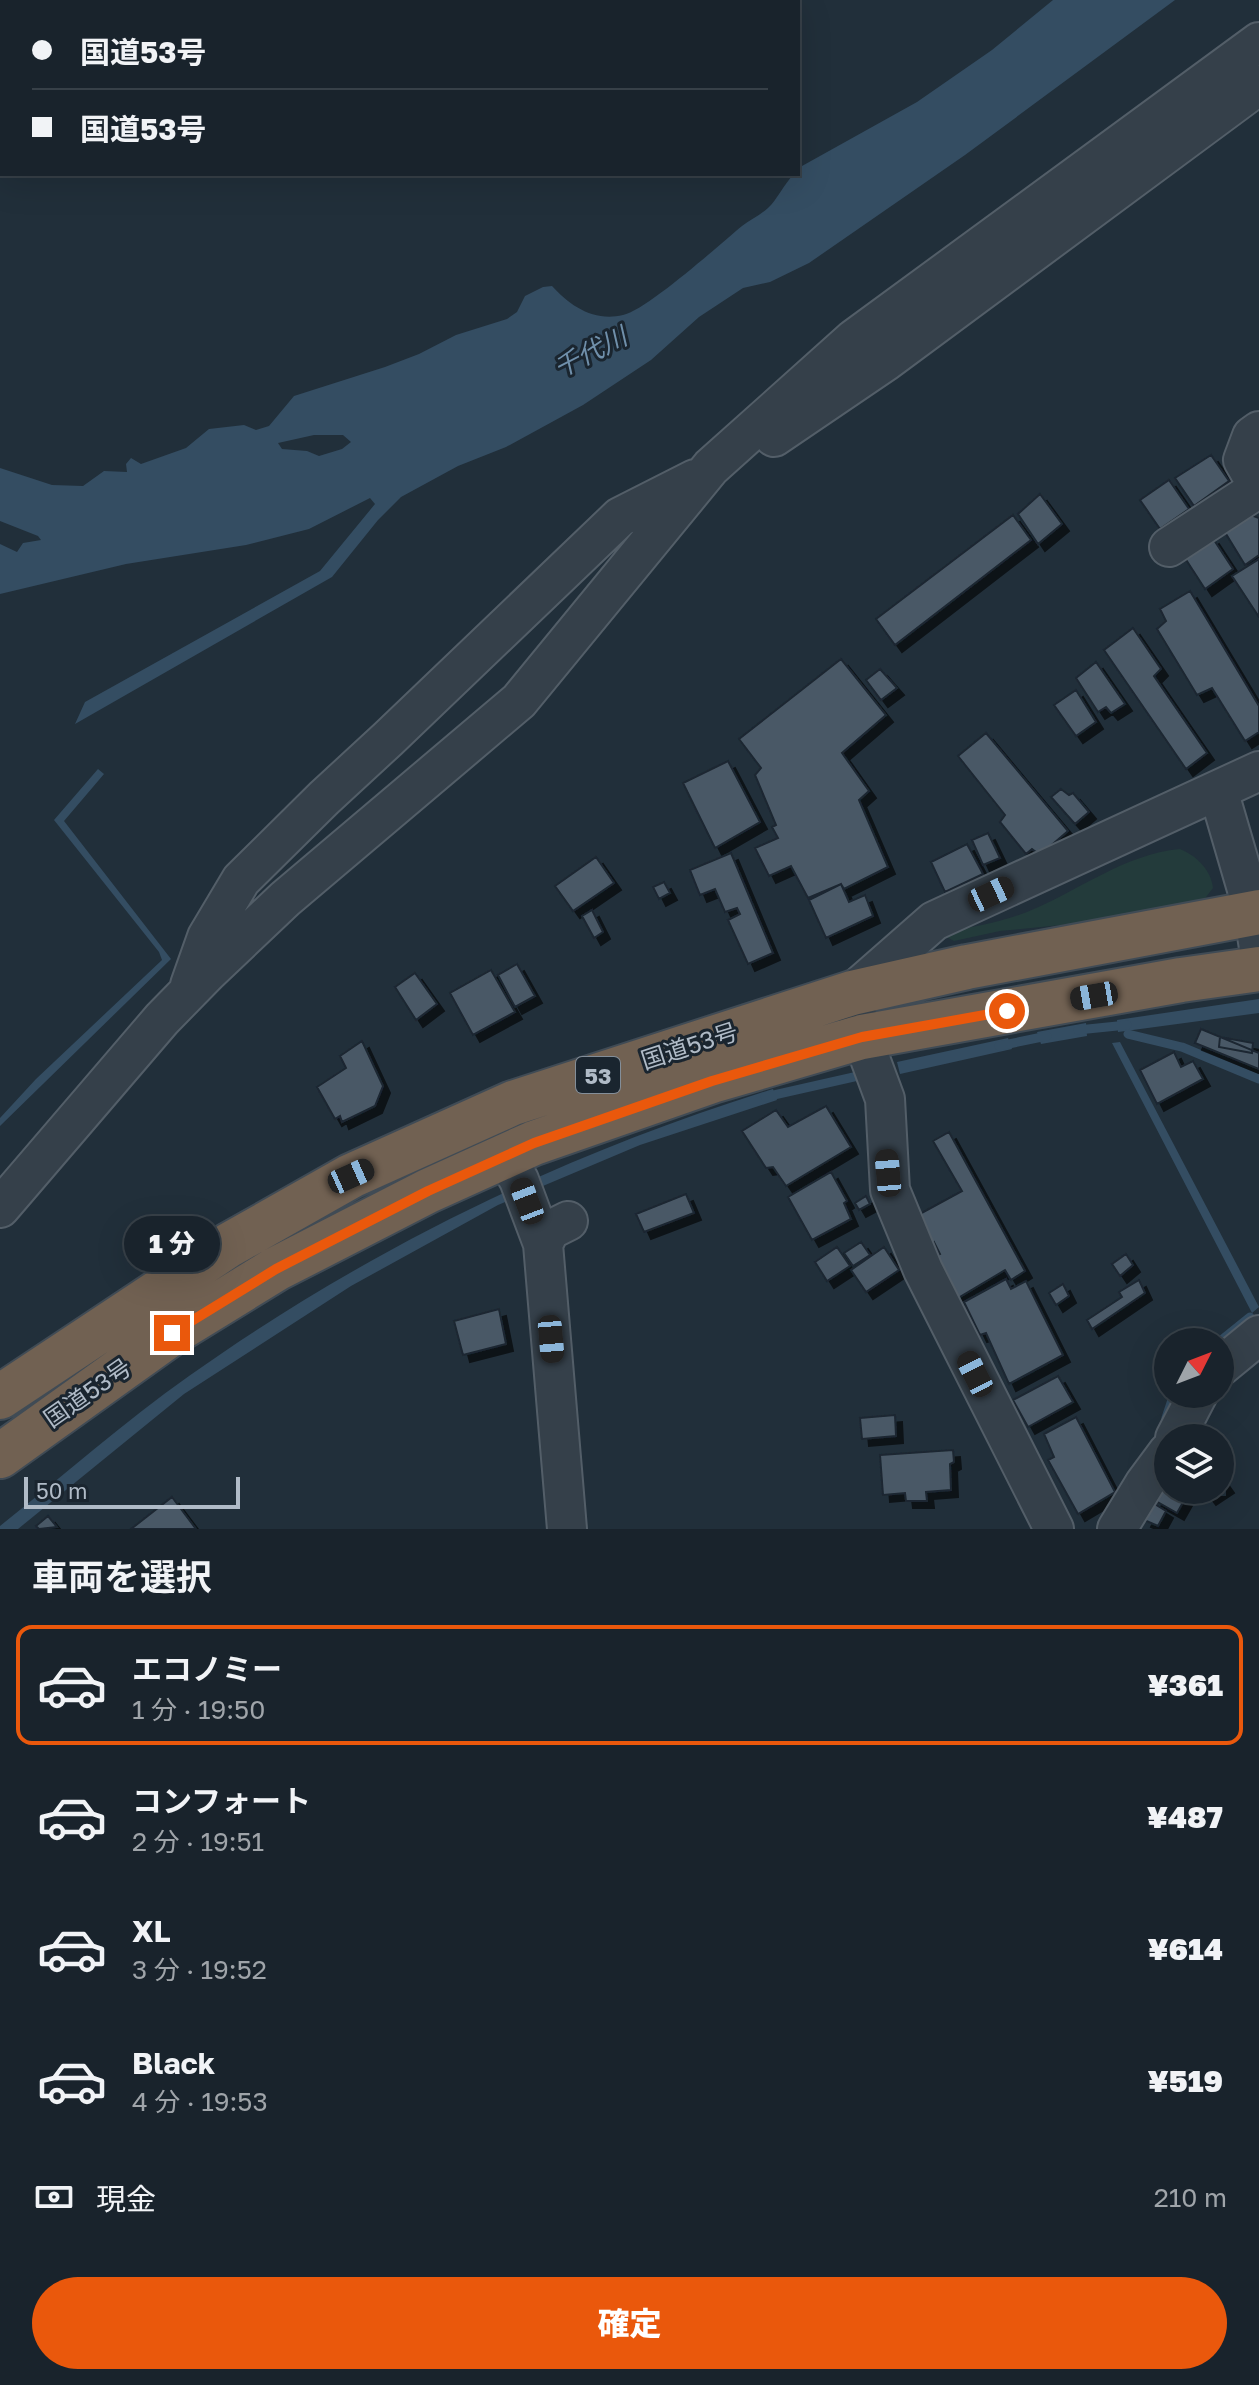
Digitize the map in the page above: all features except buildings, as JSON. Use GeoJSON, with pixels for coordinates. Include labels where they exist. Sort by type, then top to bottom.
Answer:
{"type":"FeatureCollection","features":[{"type":"Feature","properties":{"kind":"highway","name":"国道53号"},"geometry":{"type":"LineString","coordinates":[[0,1397],[229,1245],[351,1176],[513,1103],[852,993],[967,967],[1257,924]]}},
{"type":"Feature","properties":{"kind":"highway","name":"国道53号"},"geometry":{"type":"LineString","coordinates":[[0,1456],[172,1333],[276,1269],[428,1191],[534,1143],[712,1081],[862,1037],[1259,969]]}},
{"type":"Feature","properties":{"kind":"street"},"geometry":{"type":"LineString","coordinates":[[0,1208],[189,991],[285,899],[519,701],[704,475],[854,339],[1259,42]]}},
{"type":"Feature","properties":{"kind":"street"},"geometry":{"type":"LineString","coordinates":[[189,991],[191,975],[207,937],[241,880],[620,517],[674,488],[740,461],[886,361],[1259,85]]}},
{"type":"Feature","properties":{"kind":"street"},"geometry":{"type":"LineString","coordinates":[[1169,547],[1259,488],[1243,460],[1252,436],[1259,431]]}},
{"type":"Feature","properties":{"kind":"street"},"geometry":{"type":"LineString","coordinates":[[1054,1529],[923,1270],[890,1190],[885,1099],[862,1037],[852,993],[934,921],[1259,771]]}},
{"type":"Feature","properties":{"kind":"street"},"geometry":{"type":"LineString","coordinates":[[1218,790],[1257,924]]}},
{"type":"Feature","properties":{"kind":"street"},"geometry":{"type":"LineString","coordinates":[[505,1156],[556,1233],[567,1529]]}},
{"type":"Feature","properties":{"kind":"street"},"geometry":{"type":"LineString","coordinates":[[1234,1356],[1259,1335]]}},
{"type":"Feature","properties":{"kind":"street"},"geometry":{"type":"LineString","coordinates":[[1117,1529],[1154,1471]]}},
{"type":"Feature","properties":{"kind":"green space"},"geometry":{"type":"Polygon","coordinates":[[[1180,849],[1197,860],[1209,875],[1213,888],[1203,901],[1071,924],[1000,931],[954,941],[943,935],[1017,916],[1120,866],[1159,852],[1180,849]]]}},
{"type":"Feature","properties":{"kind":"water","name":"千代川"},"geometry":{"type":"Polygon","coordinates":[[[1053,0],[1175,0],[965,155],[809,263],[770,282],[743,288],[699,317],[651,360],[583,405],[506,447],[458,466],[401,497],[332,577],[75,724],[85,702],[320,571],[375,504],[370,498],[309,529],[246,545],[126,564],[0,594],[0,544],[17,552],[23,543],[41,540],[0,521],[0,468],[52,485],[83,486],[104,471],[127,472],[126,464],[131,458],[141,464],[186,448],[209,429],[244,425],[256,430],[269,426],[294,396],[385,367],[456,335],[507,319],[517,312],[525,296],[543,287],[552,286],[575,306],[593,314],[612,317],[634,311],[768,208],[792,176],[800,176],[802,166],[917,102],[992,50],[1053,0]],[[314,435],[278,443],[282,449],[307,451],[319,456],[342,449],[351,442],[343,435],[314,435]]]}},
{"type":"Feature","properties":{"kind":"water"},"geometry":{"type":"Polygon","coordinates":[[[98,769],[104,774],[64,821],[171,959],[0,1126],[0,1118],[36,1079],[162,960],[159,952],[54,820],[98,769]]]}},
{"type":"Feature","properties":{"kind":"water"},"geometry":{"type":"Polygon","coordinates":[[[1259,999],[1259,1013],[1118,1032],[1117,1020],[1259,999]]]}},
{"type":"Feature","properties":{"kind":"water"},"geometry":{"type":"Polygon","coordinates":[[[1086,1023],[1087,1036],[1041,1044],[1037,1032],[1086,1023]]]}},
{"type":"Feature","properties":{"kind":"water"},"geometry":{"type":"Polygon","coordinates":[[[1008,1038],[1012,1049],[900,1074],[897,1062],[1008,1038]]]}},
{"type":"Feature","properties":{"kind":"water"},"geometry":{"type":"Polygon","coordinates":[[[1120,1042],[1259,1307],[1252,1313],[1112,1043],[1120,1042]]]}},
{"type":"Feature","properties":{"kind":"water"},"geometry":{"type":"Polygon","coordinates":[[[773,1089],[777,1100],[640,1145],[498,1205],[351,1286],[184,1394],[18,1529],[0,1529],[117,1430],[189,1376],[326,1287],[470,1209],[544,1175],[619,1143],[773,1089]]]}},
{"type":"Feature","properties":{"kind":"waterway"},"geometry":{"type":"LineString","coordinates":[[1078,1030],[1127,1025]]}},
{"type":"Feature","properties":{"kind":"waterway"},"geometry":{"type":"LineString","coordinates":[[1128,1034],[1182,1047],[1259,1079]]}},
{"type":"Feature","properties":{"kind":"waterway"},"geometry":{"type":"LineString","coordinates":[[999,1046],[1047,1036]]}},
{"type":"Feature","properties":{"kind":"waterway"},"geometry":{"type":"LineString","coordinates":[[765,1097],[867,1074]]}},
{"type":"Feature","properties":{"kind":"waterway"},"geometry":{"type":"LineString","coordinates":[[1234,1330],[1250,1317]]}},
{"type":"Feature","properties":{"kind":"waterway"},"geometry":{"type":"LineString","coordinates":[[1166,1418],[1169,1408]]}},
{"type":"Feature","properties":{"kind":"route"},"geometry":{"type":"LineString","coordinates":[[172,1333],[276,1269],[428,1191],[534,1143],[712,1081],[862,1037],[1007,1011]]}}]}
